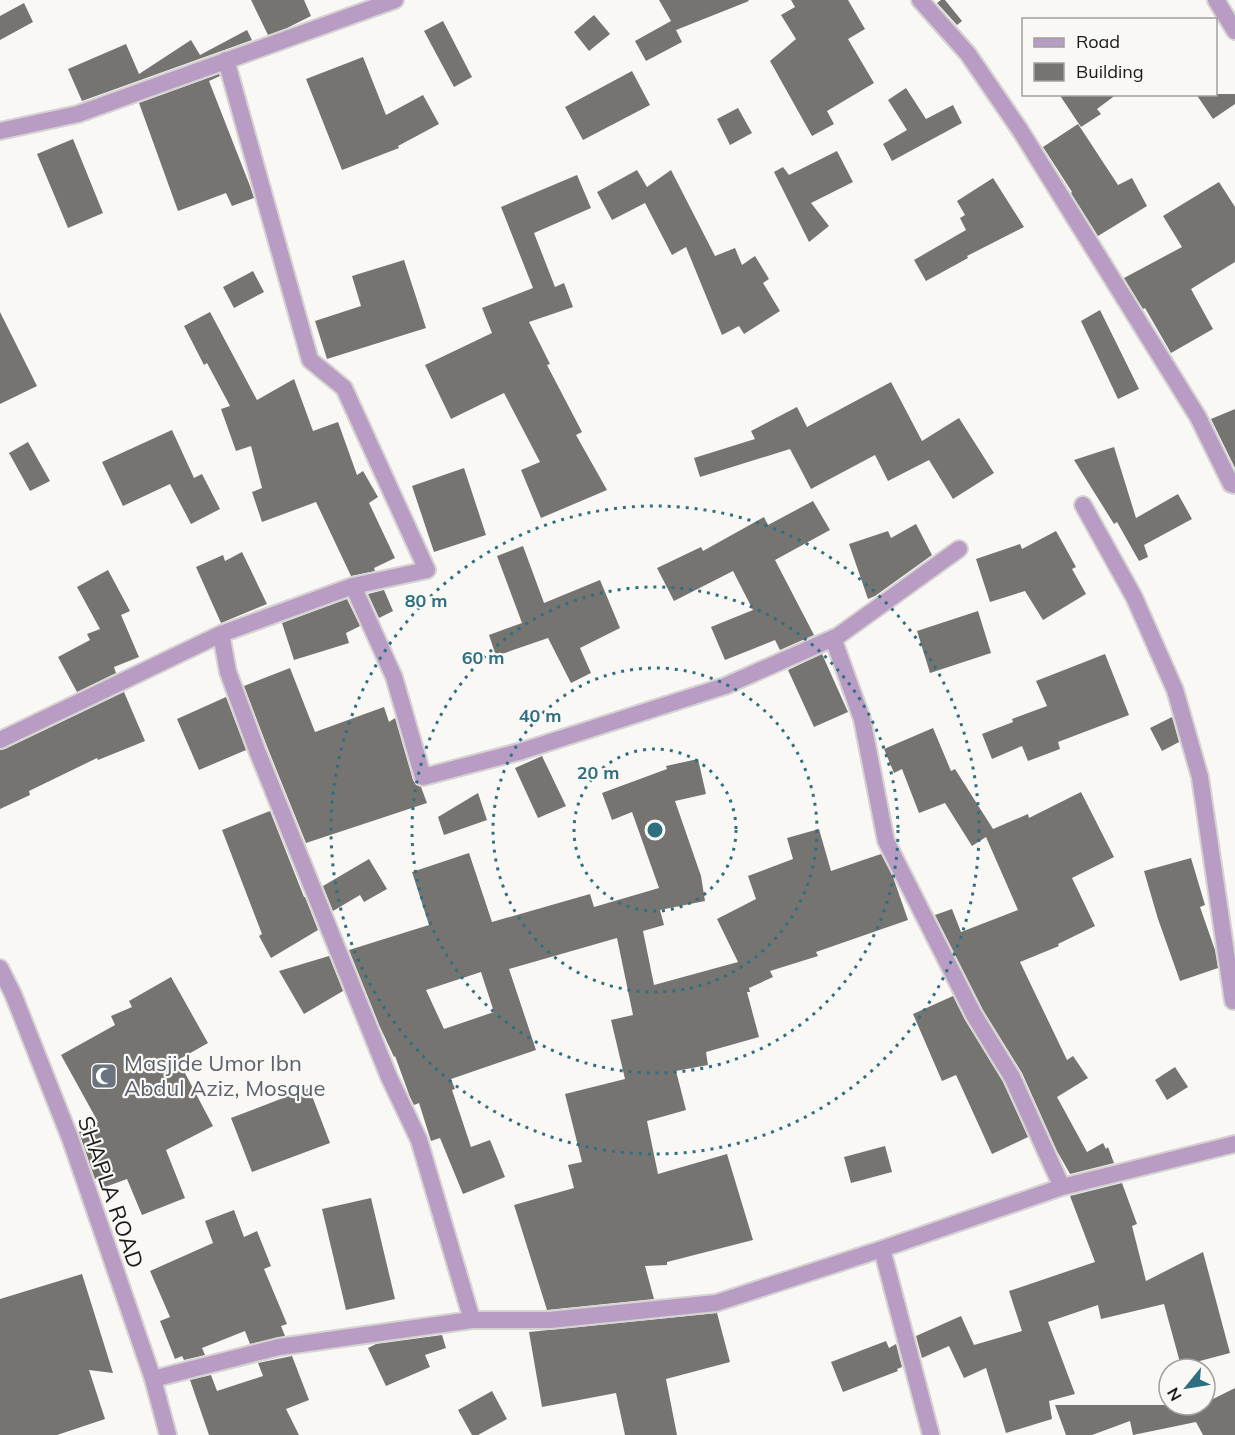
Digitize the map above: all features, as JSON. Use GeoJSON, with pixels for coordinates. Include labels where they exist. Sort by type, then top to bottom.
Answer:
{"type":"FeatureCollection","features":[{"type":"Feature","properties":{"kind":"street"},"geometry":{"type":"LineString","coordinates":[[0,131],[78,114],[395,0]]}},
{"type":"Feature","properties":{"kind":"street"},"geometry":{"type":"LineString","coordinates":[[920,0],[968,54],[1020,130],[1198,417],[1231,484],[1235,484]]}},
{"type":"Feature","properties":{"kind":"street"},"geometry":{"type":"LineString","coordinates":[[1216,0],[1235,31]]}},
{"type":"Feature","properties":{"kind":"street"},"geometry":{"type":"LineString","coordinates":[[0,740],[221,634],[353,586],[427,570],[344,388],[310,360],[226,60]]}},
{"type":"Feature","properties":{"kind":"street"},"geometry":{"type":"LineString","coordinates":[[1083,504],[1134,597],[1175,690],[1200,777],[1233,1001]]}},
{"type":"Feature","properties":{"kind":"street"},"geometry":{"type":"LineString","coordinates":[[353,586],[394,677],[423,777],[522,751],[725,686],[838,636],[959,549]]}},
{"type":"Feature","properties":{"kind":"street"},"geometry":{"type":"LineString","coordinates":[[221,634],[228,672],[258,753],[389,1077],[419,1140],[472,1320]]}},
{"type":"Feature","properties":{"kind":"street"},"geometry":{"type":"LineString","coordinates":[[833,638],[862,719],[886,841],[974,1015],[1012,1077],[1062,1187]]}},
{"type":"Feature","properties":{"kind":"street","name":"SHAPLA ROAD"},"geometry":{"type":"LineString","coordinates":[[0,968],[13,994],[70,1138],[153,1379],[168,1435]]}},
{"type":"Feature","properties":{"kind":"street"},"geometry":{"type":"LineString","coordinates":[[153,1379],[279,1347],[472,1320],[550,1320],[716,1303],[1062,1187],[1235,1144]]}},
{"type":"Feature","properties":{"kind":"street"},"geometry":{"type":"LineString","coordinates":[[882,1249],[931,1435]]}},
{"type":"Feature","properties":{"kind":"building"},"geometry":{"type":"Polygon","coordinates":[[[251,0],[304,0],[311,16],[268,35],[251,0]]]}},
{"type":"Feature","properties":{"kind":"building"},"geometry":{"type":"Polygon","coordinates":[[[659,0],[749,1],[676,30],[682,42],[646,61],[635,41],[671,21],[659,0]]]}},
{"type":"Feature","properties":{"kind":"building"},"geometry":{"type":"Polygon","coordinates":[[[791,0],[848,0],[865,29],[848,39],[874,83],[827,111],[834,124],[812,136],[770,61],[796,39],[781,15],[795,7],[791,0]]]}},
{"type":"Feature","properties":{"kind":"building"},"geometry":{"type":"Polygon","coordinates":[[[945,0],[962,21],[957,25],[937,3],[945,0]]]}},
{"type":"Feature","properties":{"kind":"building"},"geometry":{"type":"Polygon","coordinates":[[[24,3],[33,22],[0,40],[0,16],[24,3]]]}},
{"type":"Feature","properties":{"kind":"building"},"geometry":{"type":"Polygon","coordinates":[[[594,15],[610,34],[589,51],[574,32],[594,15]]]}},
{"type":"Feature","properties":{"kind":"building"},"geometry":{"type":"Polygon","coordinates":[[[443,21],[472,77],[454,87],[424,31],[443,21]]]}},
{"type":"Feature","properties":{"kind":"building"},"geometry":{"type":"Polygon","coordinates":[[[247,30],[252,40],[82,101],[68,69],[126,44],[139,74],[191,40],[200,55],[247,30]]]}},
{"type":"Feature","properties":{"kind":"building"},"geometry":{"type":"Polygon","coordinates":[[[363,57],[386,115],[423,95],[439,124],[398,146],[399,148],[342,170],[306,79],[363,57]]]}},
{"type":"Feature","properties":{"kind":"building"},"geometry":{"type":"Polygon","coordinates":[[[632,71],[650,105],[583,140],[565,107],[632,71]]]}},
{"type":"Feature","properties":{"kind":"building"},"geometry":{"type":"Polygon","coordinates":[[[219,74],[220,76],[209,81],[254,198],[232,206],[226,193],[178,211],[139,103],[219,74]]]}},
{"type":"Feature","properties":{"kind":"building"},"geometry":{"type":"Polygon","coordinates":[[[906,88],[926,119],[953,105],[962,123],[892,161],[883,144],[907,130],[888,100],[906,88]]]}},
{"type":"Feature","properties":{"kind":"building"},"geometry":{"type":"Polygon","coordinates":[[[1235,94],[1235,104],[1213,119],[1197,96],[1235,94]]]}},
{"type":"Feature","properties":{"kind":"building"},"geometry":{"type":"Polygon","coordinates":[[[1060,96],[1114,96],[1097,109],[1101,114],[1081,127],[1060,96]]]}},
{"type":"Feature","properties":{"kind":"building"},"geometry":{"type":"Polygon","coordinates":[[[738,108],[752,133],[730,145],[717,119],[738,108]]]}},
{"type":"Feature","properties":{"kind":"building"},"geometry":{"type":"Polygon","coordinates":[[[1078,124],[1118,185],[1132,178],[1147,206],[1098,236],[1043,147],[1078,124]]]}},
{"type":"Feature","properties":{"kind":"building"},"geometry":{"type":"Polygon","coordinates":[[[73,139],[103,213],[68,228],[37,154],[73,139]]]}},
{"type":"Feature","properties":{"kind":"building"},"geometry":{"type":"Polygon","coordinates":[[[837,151],[853,182],[811,203],[829,226],[809,242],[774,172],[783,167],[789,175],[837,151]]]}},
{"type":"Feature","properties":{"kind":"building"},"geometry":{"type":"Polygon","coordinates":[[[637,170],[647,187],[671,170],[715,256],[735,248],[742,265],[755,256],[769,279],[763,283],[780,311],[744,334],[739,326],[722,335],[686,247],[672,255],[645,203],[612,220],[597,192],[637,170]]]}},
{"type":"Feature","properties":{"kind":"building"},"geometry":{"type":"Polygon","coordinates":[[[577,175],[591,208],[534,233],[555,287],[564,283],[573,307],[529,322],[550,364],[547,365],[582,432],[576,435],[607,490],[541,518],[521,470],[540,462],[504,393],[451,419],[425,365],[492,333],[482,308],[533,288],[501,207],[577,175]]]}},
{"type":"Feature","properties":{"kind":"building"},"geometry":{"type":"Polygon","coordinates":[[[993,178],[1024,227],[967,256],[968,258],[926,281],[914,260],[966,230],[960,218],[965,215],[957,201],[993,178]]]}},
{"type":"Feature","properties":{"kind":"building"},"geometry":{"type":"Polygon","coordinates":[[[1219,182],[1235,207],[1235,262],[1191,289],[1213,329],[1171,353],[1145,308],[1143,309],[1124,278],[1182,247],[1163,216],[1219,182]]]}},
{"type":"Feature","properties":{"kind":"building"},"geometry":{"type":"Polygon","coordinates":[[[404,260],[426,328],[327,359],[315,321],[361,306],[352,276],[404,260]]]}},
{"type":"Feature","properties":{"kind":"building"},"geometry":{"type":"Polygon","coordinates":[[[253,271],[264,292],[234,308],[223,287],[253,271]]]}},
{"type":"Feature","properties":{"kind":"building"},"geometry":{"type":"Polygon","coordinates":[[[1100,310],[1139,389],[1118,399],[1081,321],[1100,310]]]}},
{"type":"Feature","properties":{"kind":"building"},"geometry":{"type":"Polygon","coordinates":[[[0,312],[37,386],[0,404],[0,312]]]}},
{"type":"Feature","properties":{"kind":"building"},"geometry":{"type":"Polygon","coordinates":[[[210,312],[257,400],[294,379],[313,431],[338,422],[357,475],[363,471],[378,497],[369,503],[395,558],[374,568],[375,571],[351,576],[316,502],[262,522],[252,492],[262,488],[251,446],[236,451],[221,409],[230,406],[207,363],[204,365],[184,326],[210,312]]]}},
{"type":"Feature","properties":{"kind":"building"},"geometry":{"type":"Polygon","coordinates":[[[891,382],[922,441],[959,418],[994,473],[953,499],[929,460],[888,481],[875,455],[811,489],[790,449],[700,477],[694,458],[755,439],[751,431],[797,407],[807,427],[891,382]]]}},
{"type":"Feature","properties":{"kind":"building"},"geometry":{"type":"Polygon","coordinates":[[[1235,409],[1235,468],[1211,419],[1235,409]]]}},
{"type":"Feature","properties":{"kind":"building"},"geometry":{"type":"Polygon","coordinates":[[[172,430],[194,478],[202,474],[220,509],[191,524],[170,484],[123,506],[102,462],[172,430]]]}},
{"type":"Feature","properties":{"kind":"building"},"geometry":{"type":"Polygon","coordinates":[[[28,442],[50,481],[30,491],[9,453],[28,442]]]}},
{"type":"Feature","properties":{"kind":"building"},"geometry":{"type":"Polygon","coordinates":[[[1114,447],[1136,518],[1178,494],[1192,519],[1144,545],[1148,557],[1139,561],[1117,522],[1114,524],[1074,460],[1114,447]]]}},
{"type":"Feature","properties":{"kind":"building"},"geometry":{"type":"Polygon","coordinates":[[[464,468],[486,535],[434,552],[412,486],[464,468]]]}},
{"type":"Feature","properties":{"kind":"building"},"geometry":{"type":"Polygon","coordinates":[[[813,501],[830,530],[775,560],[814,635],[780,650],[775,640],[725,660],[711,627],[753,610],[733,571],[674,601],[657,568],[701,547],[703,551],[764,517],[768,525],[813,501]]]}},
{"type":"Feature","properties":{"kind":"building"},"geometry":{"type":"Polygon","coordinates":[[[916,524],[932,555],[868,599],[849,544],[888,531],[891,538],[916,524]]]}},
{"type":"Feature","properties":{"kind":"building"},"geometry":{"type":"Polygon","coordinates":[[[1056,531],[1076,567],[1072,569],[1086,594],[1043,620],[1025,591],[990,602],[976,559],[1020,544],[1022,549],[1056,531]]]}},
{"type":"Feature","properties":{"kind":"building"},"geometry":{"type":"Polygon","coordinates":[[[523,546],[544,603],[600,580],[620,628],[580,648],[591,673],[571,683],[548,638],[496,656],[489,635],[522,623],[497,556],[523,546]]]}},
{"type":"Feature","properties":{"kind":"building"},"geometry":{"type":"Polygon","coordinates":[[[242,552],[267,604],[221,623],[196,567],[223,555],[225,561],[242,552]]]}},
{"type":"Feature","properties":{"kind":"building"},"geometry":{"type":"Polygon","coordinates":[[[108,570],[130,611],[121,615],[139,657],[114,667],[116,673],[77,692],[58,657],[90,640],[87,634],[100,629],[77,587],[108,570]]]}},
{"type":"Feature","properties":{"kind":"building"},"geometry":{"type":"Polygon","coordinates":[[[384,590],[393,611],[379,618],[368,594],[384,590]]]}},
{"type":"Feature","properties":{"kind":"building"},"geometry":{"type":"Polygon","coordinates":[[[347,599],[360,626],[346,633],[349,643],[294,660],[282,623],[347,599]]]}},
{"type":"Feature","properties":{"kind":"building"},"geometry":{"type":"Polygon","coordinates":[[[978,611],[991,653],[930,673],[917,631],[978,611]]]}},
{"type":"Feature","properties":{"kind":"building"},"geometry":{"type":"Polygon","coordinates":[[[822,654],[848,712],[814,727],[788,670],[822,654]]]}},
{"type":"Feature","properties":{"kind":"building"},"geometry":{"type":"Polygon","coordinates":[[[1105,654],[1129,715],[1058,742],[1060,749],[1028,761],[1022,746],[992,759],[982,734],[1013,722],[1012,719],[1047,706],[1036,681],[1105,654]]]}},
{"type":"Feature","properties":{"kind":"building"},"geometry":{"type":"Polygon","coordinates":[[[290,668],[315,732],[384,707],[389,722],[395,718],[413,780],[421,787],[427,803],[306,843],[244,686],[290,668]]]}},
{"type":"Feature","properties":{"kind":"building"},"geometry":{"type":"Polygon","coordinates":[[[124,692],[145,741],[98,760],[97,758],[29,791],[30,795],[0,809],[0,750],[124,692]]]}},
{"type":"Feature","properties":{"kind":"building"},"geometry":{"type":"Polygon","coordinates":[[[226,697],[246,750],[199,770],[177,719],[226,697]]]}},
{"type":"Feature","properties":{"kind":"building"},"geometry":{"type":"Polygon","coordinates":[[[1172,717],[1179,742],[1162,751],[1150,728],[1172,717]]]}},
{"type":"Feature","properties":{"kind":"building"},"geometry":{"type":"Polygon","coordinates":[[[933,728],[951,771],[955,769],[993,829],[1028,814],[1029,818],[1081,792],[1114,857],[1072,878],[1095,926],[1058,944],[1059,946],[1020,962],[1067,1060],[1073,1056],[1088,1078],[1057,1097],[1087,1152],[1103,1143],[1106,1149],[1108,1147],[1114,1163],[1070,1174],[1057,1151],[1022,1073],[983,1010],[935,915],[952,909],[961,932],[1018,910],[986,837],[972,846],[945,803],[919,813],[902,769],[894,773],[884,749],[933,728]]]}},
{"type":"Feature","properties":{"kind":"building"},"geometry":{"type":"Polygon","coordinates":[[[542,756],[566,806],[538,818],[515,768],[542,756]]]}},
{"type":"Feature","properties":{"kind":"building"},"geometry":{"type":"Polygon","coordinates":[[[698,759],[706,794],[675,801],[701,876],[705,901],[660,910],[664,925],[643,931],[654,985],[738,962],[717,919],[756,899],[748,876],[793,859],[787,838],[819,829],[831,871],[881,854],[893,877],[908,920],[816,952],[818,956],[770,971],[773,977],[749,988],[750,992],[747,992],[759,1037],[706,1052],[708,1065],[676,1071],[686,1110],[647,1121],[658,1174],[727,1154],[753,1240],[667,1262],[667,1265],[645,1266],[654,1299],[547,1310],[514,1205],[574,1188],[568,1165],[582,1162],[565,1094],[625,1079],[611,1020],[633,1015],[617,938],[509,969],[536,1050],[451,1079],[455,1089],[452,1090],[471,1147],[490,1140],[505,1177],[463,1194],[440,1138],[431,1141],[419,1103],[414,1105],[410,1097],[395,1056],[380,1027],[349,950],[429,925],[412,872],[469,853],[492,922],[590,894],[594,907],[659,888],[632,812],[612,820],[602,793],[667,769],[666,766],[698,759]],[[481,972],[426,990],[444,1029],[494,1012],[481,972]]]}},
{"type":"Feature","properties":{"kind":"building"},"geometry":{"type":"Polygon","coordinates":[[[478,793],[487,820],[444,835],[438,817],[478,793]]]}},
{"type":"Feature","properties":{"kind":"building"},"geometry":{"type":"Polygon","coordinates":[[[270,811],[318,930],[271,958],[259,936],[262,934],[222,830],[270,811]]]}},
{"type":"Feature","properties":{"kind":"building"},"geometry":{"type":"Polygon","coordinates":[[[1191,858],[1205,905],[1200,907],[1215,950],[1218,968],[1180,981],[1144,871],[1191,858]]]}},
{"type":"Feature","properties":{"kind":"building"},"geometry":{"type":"Polygon","coordinates":[[[369,859],[387,889],[364,902],[360,895],[333,911],[323,886],[369,859]]]}},
{"type":"Feature","properties":{"kind":"building"},"geometry":{"type":"Polygon","coordinates":[[[329,956],[343,991],[304,1014],[279,971],[329,956]]]}},
{"type":"Feature","properties":{"kind":"building"},"geometry":{"type":"Polygon","coordinates":[[[171,977],[208,1043],[178,1060],[213,1126],[166,1150],[185,1198],[142,1215],[127,1179],[105,1187],[100,1176],[95,1179],[79,1132],[98,1122],[61,1055],[115,1025],[111,1016],[132,1007],[129,1001],[171,977]]]}},
{"type":"Feature","properties":{"kind":"building"},"geometry":{"type":"Polygon","coordinates":[[[953,996],[1003,1082],[1028,1137],[992,1154],[956,1075],[942,1081],[913,1014],[953,996]]]}},
{"type":"Feature","properties":{"kind":"building"},"geometry":{"type":"Polygon","coordinates":[[[1175,1067],[1188,1087],[1167,1100],[1155,1080],[1175,1067]]]}},
{"type":"Feature","properties":{"kind":"building"},"geometry":{"type":"Polygon","coordinates":[[[309,1088],[330,1143],[252,1172],[231,1118],[309,1088]]]}},
{"type":"Feature","properties":{"kind":"building"},"geometry":{"type":"Polygon","coordinates":[[[885,1146],[892,1172],[851,1183],[844,1157],[885,1146]]]}},
{"type":"Feature","properties":{"kind":"building"},"geometry":{"type":"Polygon","coordinates":[[[1122,1183],[1137,1224],[1132,1226],[1146,1281],[1203,1252],[1230,1353],[1215,1357],[1179,1357],[1164,1304],[1101,1319],[1098,1305],[1048,1322],[1075,1394],[1049,1401],[1052,1419],[1006,1433],[986,1368],[964,1378],[949,1346],[922,1358],[916,1336],[961,1316],[974,1345],[1022,1331],[1009,1291],[1095,1262],[1070,1196],[1122,1183]]]}},
{"type":"Feature","properties":{"kind":"building"},"geometry":{"type":"Polygon","coordinates":[[[371,1198],[395,1299],[346,1310],[322,1209],[371,1198]]]}},
{"type":"Feature","properties":{"kind":"building"},"geometry":{"type":"Polygon","coordinates":[[[234,1210],[244,1237],[257,1231],[271,1266],[264,1269],[287,1324],[281,1326],[285,1336],[250,1344],[245,1331],[202,1348],[205,1355],[184,1360],[182,1356],[175,1359],[160,1321],[170,1317],[150,1271],[213,1243],[205,1221],[234,1210]]]}},
{"type":"Feature","properties":{"kind":"building"},"geometry":{"type":"Polygon","coordinates":[[[82,1274],[113,1373],[89,1370],[105,1419],[57,1435],[0,1435],[0,1299],[82,1274]]]}},
{"type":"Feature","properties":{"kind":"building"},"geometry":{"type":"Polygon","coordinates":[[[717,1313],[730,1362],[666,1379],[677,1435],[625,1435],[616,1393],[542,1407],[529,1332],[717,1313]]]}},
{"type":"Feature","properties":{"kind":"building"},"geometry":{"type":"Polygon","coordinates":[[[442,1335],[446,1348],[425,1355],[430,1367],[386,1386],[368,1348],[376,1344],[442,1335]]]}},
{"type":"Feature","properties":{"kind":"building"},"geometry":{"type":"Polygon","coordinates":[[[886,1341],[889,1348],[896,1344],[902,1367],[897,1369],[898,1371],[843,1392],[831,1362],[886,1341]]]}},
{"type":"Feature","properties":{"kind":"building"},"geometry":{"type":"Polygon","coordinates":[[[292,1356],[309,1400],[286,1409],[299,1435],[209,1435],[190,1380],[211,1375],[217,1391],[263,1376],[258,1363],[292,1356]]]}},
{"type":"Feature","properties":{"kind":"building"},"geometry":{"type":"Polygon","coordinates":[[[1235,1388],[1235,1435],[1203,1435],[1196,1422],[1133,1435],[1130,1421],[1092,1435],[1066,1435],[1055,1405],[1157,1405],[1157,1417],[1217,1417],[1217,1397],[1235,1388]]]}},
{"type":"Feature","properties":{"kind":"building"},"geometry":{"type":"Polygon","coordinates":[[[492,1391],[507,1419],[478,1435],[472,1435],[458,1410],[492,1391]]]}},
{"type":"Feature","properties":{"kind":"place","name":"Masjide Umor Ibn Abdul Aziz, Mosque"},"geometry":{"type":"Point","coordinates":[104,1076]}}]}
